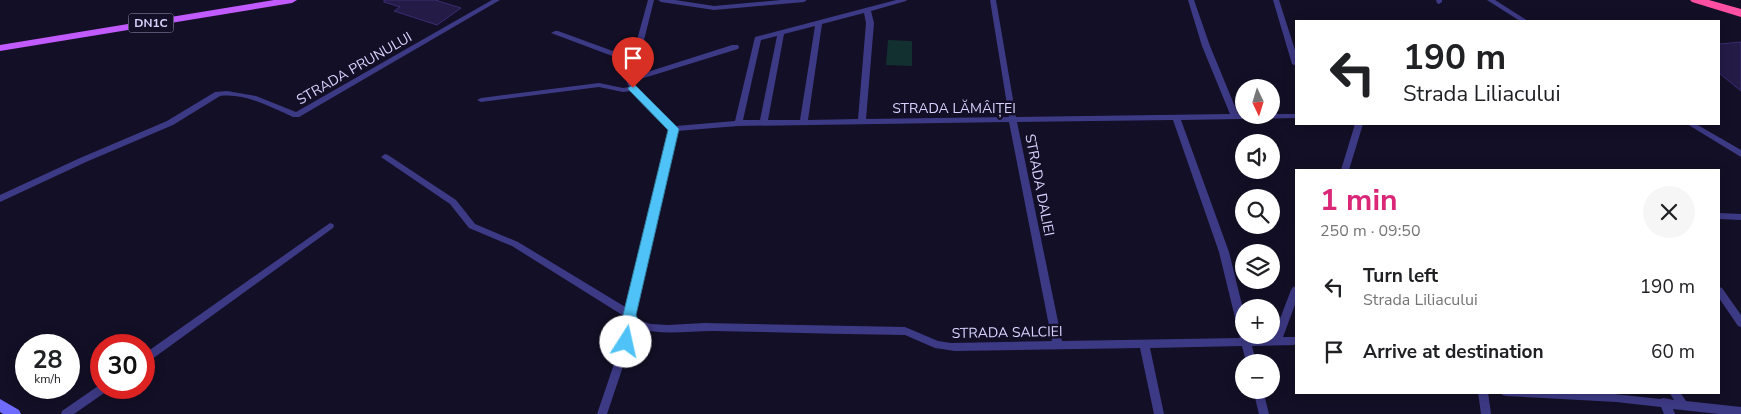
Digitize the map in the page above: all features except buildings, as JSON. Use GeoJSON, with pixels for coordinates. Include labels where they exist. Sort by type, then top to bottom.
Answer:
{"type":"FeatureCollection","features":[{"type":"Feature","properties":{"kind":"highway"},"geometry":{"type":"LineString","coordinates":[[1696,0],[1741,13]]}},
{"type":"Feature","properties":{"kind":"main road","name":"DN1C"},"geometry":{"type":"LineString","coordinates":[[0,49],[292,0]]}},
{"type":"Feature","properties":{"kind":"street","name":"STRADA PRUNULUI"},"geometry":{"type":"LineString","coordinates":[[0,199],[83,160],[170,123],[218,94],[227,92],[256,98],[296,115],[497,0]]}},
{"type":"Feature","properties":{"kind":"street"},"geometry":{"type":"LineString","coordinates":[[632,84],[635,62],[651,0]]}},
{"type":"Feature","properties":{"kind":"street"},"geometry":{"type":"LineString","coordinates":[[661,0],[714,8],[804,0]]}},
{"type":"Feature","properties":{"kind":"street"},"geometry":{"type":"LineString","coordinates":[[738,123],[758,39],[904,0]]}},
{"type":"Feature","properties":{"kind":"street","name":"STRADA DALIEI"},"geometry":{"type":"LineString","coordinates":[[993,0],[1013,120],[1058,344]]}},
{"type":"Feature","properties":{"kind":"street"},"geometry":{"type":"LineString","coordinates":[[1191,0],[1206,46],[1235,118]]}},
{"type":"Feature","properties":{"kind":"street"},"geometry":{"type":"LineString","coordinates":[[1276,0],[1295,61]]}},
{"type":"Feature","properties":{"kind":"street"},"geometry":{"type":"LineString","coordinates":[[1490,0],[1522,20]]}},
{"type":"Feature","properties":{"kind":"street"},"geometry":{"type":"LineString","coordinates":[[862,122],[870,23],[867,11]]}},
{"type":"Feature","properties":{"kind":"street"},"geometry":{"type":"LineString","coordinates":[[804,122],[819,23]]}},
{"type":"Feature","properties":{"kind":"street"},"geometry":{"type":"LineString","coordinates":[[555,33],[635,62]]}},
{"type":"Feature","properties":{"kind":"street"},"geometry":{"type":"LineString","coordinates":[[764,122],[781,33]]}},
{"type":"Feature","properties":{"kind":"street"},"geometry":{"type":"LineString","coordinates":[[481,100],[599,85],[624,90],[632,84],[735,46]]}},
{"type":"Feature","properties":{"kind":"street"},"geometry":{"type":"LineString","coordinates":[[602,414],[631,319],[674,129],[632,84]]}},
{"type":"Feature","properties":{"kind":"street","name":"STRADA LĂMÂIȚEI"},"geometry":{"type":"LineString","coordinates":[[1280,117],[1295,116]]}},
{"type":"Feature","properties":{"kind":"street"},"geometry":{"type":"LineString","coordinates":[[1176,118],[1224,252],[1235,299]]}},
{"type":"Feature","properties":{"kind":"street","name":"STRADA LĂMÂIȚEI"},"geometry":{"type":"LineString","coordinates":[[674,129],[764,122],[1235,118]]}},
{"type":"Feature","properties":{"kind":"street"},"geometry":{"type":"LineString","coordinates":[[1345,169],[1359,125]]}},
{"type":"Feature","properties":{"kind":"street"},"geometry":{"type":"LineString","coordinates":[[1693,125],[1741,154]]}},
{"type":"Feature","properties":{"kind":"street","name":"STRADA SALCIEI"},"geometry":{"type":"LineString","coordinates":[[385,157],[453,202],[472,226],[515,244],[631,319],[657,330],[674,331],[704,328],[905,331],[919,335],[931,342],[946,346],[963,347],[1235,342]]}},
{"type":"Feature","properties":{"kind":"street"},"geometry":{"type":"LineString","coordinates":[[1720,216],[1741,217]]}},
{"type":"Feature","properties":{"kind":"street"},"geometry":{"type":"LineString","coordinates":[[155,351],[330,226]]}},
{"type":"Feature","properties":{"kind":"street"},"geometry":{"type":"LineString","coordinates":[[1720,292],[1741,323]]}},
{"type":"Feature","properties":{"kind":"street"},"geometry":{"type":"LineString","coordinates":[[1280,332],[1295,293]]}},
{"type":"Feature","properties":{"kind":"street","name":"STRADA SALCIEI"},"geometry":{"type":"LineString","coordinates":[[1280,342],[1295,341]]}},
{"type":"Feature","properties":{"kind":"street"},"geometry":{"type":"LineString","coordinates":[[1144,344],[1159,414]]}},
{"type":"Feature","properties":{"kind":"street"},"geometry":{"type":"LineString","coordinates":[[1483,394],[1486,414]]}},
{"type":"Feature","properties":{"kind":"street"},"geometry":{"type":"LineString","coordinates":[[1537,394],[1663,402],[1741,412]]}},
{"type":"Feature","properties":{"kind":"street"},"geometry":{"type":"LineString","coordinates":[[1675,394],[1682,404]]}},
{"type":"Feature","properties":{"kind":"street"},"geometry":{"type":"LineString","coordinates":[[66,414],[90,398]]}},
{"type":"Feature","properties":{"kind":"street"},"geometry":{"type":"LineString","coordinates":[[1260,399],[1264,414]]}},
{"type":"Feature","properties":{"kind":"street"},"geometry":{"type":"LineString","coordinates":[[1663,402],[1670,414]]}},
{"type":"Feature","properties":{"kind":"street"},"geometry":{"type":"LineString","coordinates":[[0,405],[14,414]]}},
{"type":"Feature","properties":{"kind":"green space"},"geometry":{"type":"Polygon","coordinates":[[[888,40],[912,41],[912,66],[886,65],[888,40]]]}},
{"type":"Feature","properties":{"kind":"route"},"geometry":{"type":"LineString","coordinates":[[626,342],[632,323],[630,315],[674,129],[633,88]]}}]}
